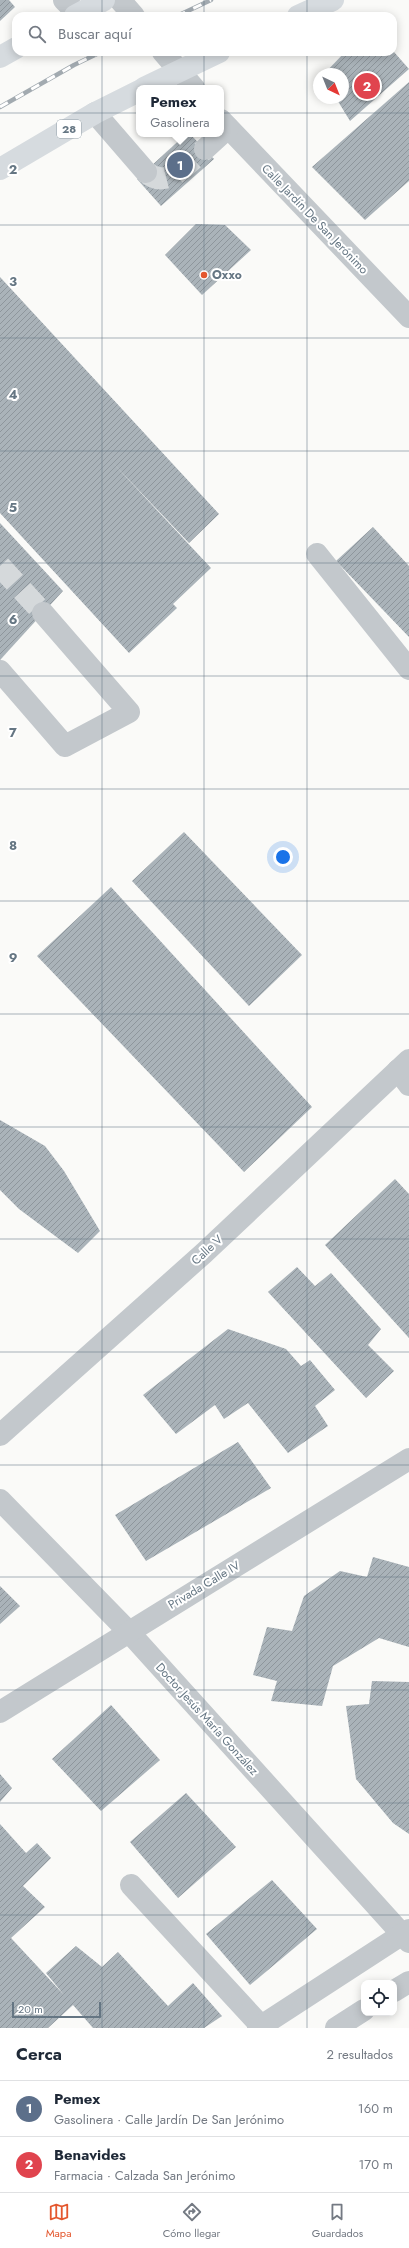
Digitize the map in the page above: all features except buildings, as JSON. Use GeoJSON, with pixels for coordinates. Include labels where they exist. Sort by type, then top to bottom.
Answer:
{"type":"FeatureCollection","features":[{"type":"Feature","properties":{"kind":"main road"},"geometry":{"type":"LineString","coordinates":[[72,10],[104,0]]}},
{"type":"Feature","properties":{"kind":"main road"},"geometry":{"type":"LineString","coordinates":[[307,12],[333,0]]}},
{"type":"Feature","properties":{"kind":"main road"},"geometry":{"type":"LineString","coordinates":[[150,85],[210,56]]}},
{"type":"Feature","properties":{"kind":"main road","name":"28"},"geometry":{"type":"LineString","coordinates":[[0,169],[95,113],[136,92]]}},
{"type":"Feature","properties":{"kind":"street"},"geometry":{"type":"LineString","coordinates":[[120,0],[130,12]]}},
{"type":"Feature","properties":{"kind":"street"},"geometry":{"type":"LineString","coordinates":[[167,56],[192,85]]}},
{"type":"Feature","properties":{"kind":"street"},"geometry":{"type":"LineString","coordinates":[[95,113],[146,172]]}},
{"type":"Feature","properties":{"kind":"street","name":"Calle Jardín De San Jerónimo"},"geometry":{"type":"LineString","coordinates":[[225,124],[409,317]]}},
{"type":"Feature","properties":{"kind":"street"},"geometry":{"type":"LineString","coordinates":[[205,149],[215,137]]}},
{"type":"Feature","properties":{"kind":"street"},"geometry":{"type":"LineString","coordinates":[[317,554],[409,669]]}},
{"type":"Feature","properties":{"kind":"street"},"geometry":{"type":"LineString","coordinates":[[0,671],[65,746],[130,712],[43,613]]}},
{"type":"Feature","properties":{"kind":"street","name":"Calle V"},"geometry":{"type":"LineString","coordinates":[[0,1434],[405,1072]]}},
{"type":"Feature","properties":{"kind":"street","name":"Privada Calle IV"},"geometry":{"type":"LineString","coordinates":[[0,1712],[128,1631],[409,1459]]}},
{"type":"Feature","properties":{"kind":"street","name":"Doctor Jesús María González"},"geometry":{"type":"LineString","coordinates":[[0,1500],[128,1631],[407,1936]]}},
{"type":"Feature","properties":{"kind":"street"},"geometry":{"type":"LineString","coordinates":[[131,1885],[259,2027],[407,1936]]}},
{"type":"Feature","properties":{"kind":"street"},"geometry":{"type":"LineString","coordinates":[[397,1989],[409,1982]]}},
{"type":"Feature","properties":{"kind":"street"},"geometry":{"type":"LineString","coordinates":[[336,2028],[361,2012]]}},
{"type":"Feature","properties":{"kind":"tunnel"},"geometry":{"type":"LineString","coordinates":[[146,172],[154,177],[169,177],[177,173],[205,149]]}},
{"type":"Feature","properties":{"kind":"tunnel"},"geometry":{"type":"LineString","coordinates":[[0,566],[43,613]]}},
{"type":"Feature","properties":{"kind":"railway"},"geometry":{"type":"LineString","coordinates":[[186,12],[211,0]]}},
{"type":"Feature","properties":{"kind":"railway"},"geometry":{"type":"LineString","coordinates":[[0,107],[93,56]]}},
{"type":"Feature","properties":{"kind":"place","name":"Benavides"},"geometry":{"type":"Point","coordinates":[367,86]}},
{"type":"Feature","properties":{"kind":"place","name":"Pemex"},"geometry":{"type":"Point","coordinates":[180,165]}},
{"type":"Feature","properties":{"kind":"place","name":"Oxxo"},"geometry":{"type":"Point","coordinates":[204,275]}}]}
